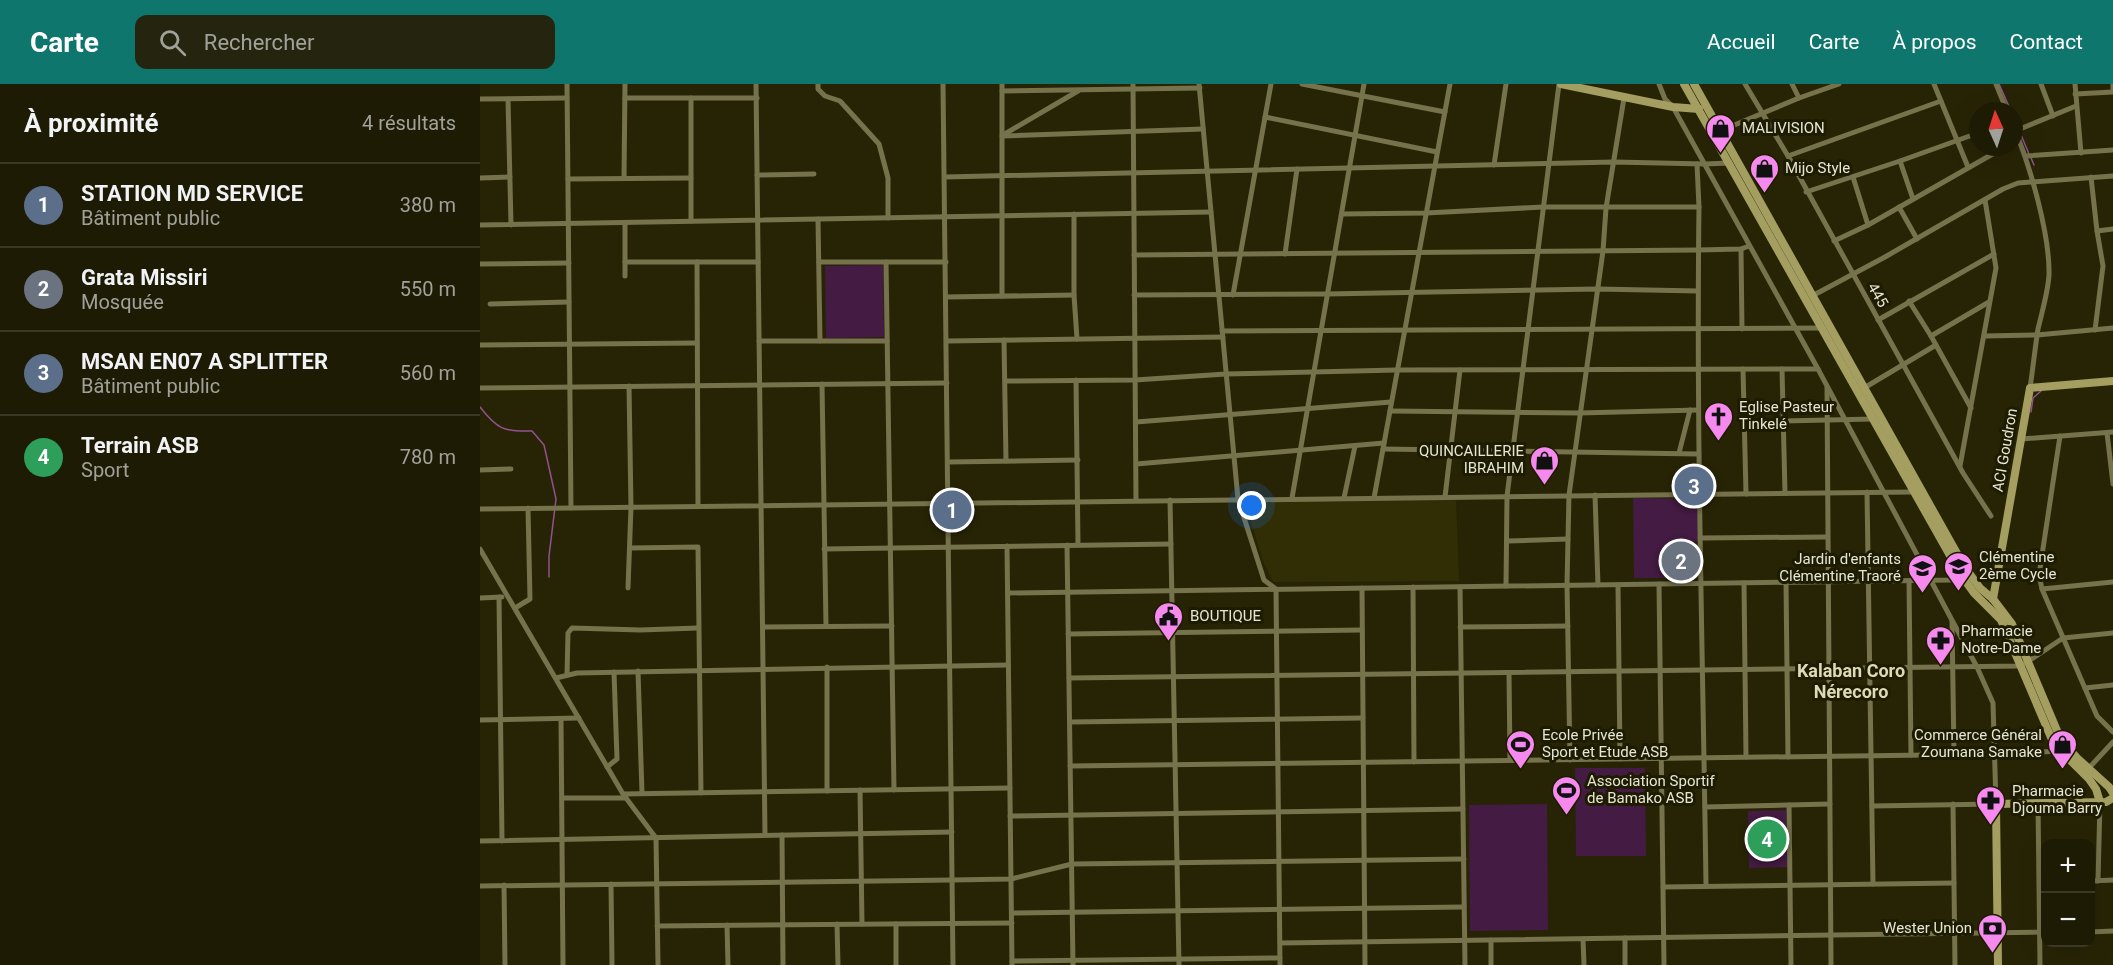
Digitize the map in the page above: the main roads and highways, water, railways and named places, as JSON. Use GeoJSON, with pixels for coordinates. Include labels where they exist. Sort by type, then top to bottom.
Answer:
{"type":"FeatureCollection","features":[{"type":"Feature","properties":{"kind":"main road"},"geometry":{"type":"LineString","coordinates":[[1560,84],[1673,107],[1699,109]]}},
{"type":"Feature","properties":{"kind":"main road"},"geometry":{"type":"LineString","coordinates":[[1684,84],[1733,161],[1812,296],[1970,575],[2004,625],[2061,740],[2113,793]]}},
{"type":"Feature","properties":{"kind":"main road"},"geometry":{"type":"LineString","coordinates":[[1694,84],[1821,328],[1961,575],[1974,593],[1991,603]]}},
{"type":"Feature","properties":{"kind":"main road","name":"ACI Goudron"},"geometry":{"type":"LineString","coordinates":[[1991,603],[2030,388],[2113,381]]}},
{"type":"Feature","properties":{"kind":"main road"},"geometry":{"type":"LineString","coordinates":[[2025,664],[2049,733],[2060,751],[2089,779],[2096,789],[2100,802]]}},
{"type":"Feature","properties":{"kind":"main road"},"geometry":{"type":"LineString","coordinates":[[2082,802],[2090,793],[2089,779]]}},
{"type":"Feature","properties":{"kind":"main road"},"geometry":{"type":"LineString","coordinates":[[1998,965],[1996,804],[2100,802],[2111,801],[2113,798]]}},
{"type":"Feature","properties":{"kind":"waterway"},"geometry":{"type":"LineString","coordinates":[[1999,84],[2007,102]]}},
{"type":"Feature","properties":{"kind":"waterway"},"geometry":{"type":"LineString","coordinates":[[2023,140],[2029,154]]}},
{"type":"Feature","properties":{"kind":"waterway"},"geometry":{"type":"LineString","coordinates":[[2031,158],[2034,165]]}},
{"type":"Feature","properties":{"kind":"waterway"},"geometry":{"type":"LineString","coordinates":[[2031,412],[2033,398],[2041,391]]}},
{"type":"Feature","properties":{"kind":"waterway"},"geometry":{"type":"LineString","coordinates":[[480,407],[491,420],[502,428],[532,431],[544,445],[556,499],[549,556],[549,577]]}},
{"type":"Feature","properties":{"kind":"place","name":"MALIVISION"},"geometry":{"type":"Point","coordinates":[1721,154]}},
{"type":"Feature","properties":{"kind":"place","name":"Mijo Style"},"geometry":{"type":"Point","coordinates":[1764,194]}},
{"type":"Feature","properties":{"kind":"place","name":"Eglise Pasteur Tinkelé"},"geometry":{"type":"Point","coordinates":[1718,442]}},
{"type":"Feature","properties":{"kind":"place","name":"QUINCAILLERIE IBRAHIM"},"geometry":{"type":"Point","coordinates":[1545,486]}},
{"type":"Feature","properties":{"kind":"place","name":"MSAN EN07 A SPLITTER"},"geometry":{"type":"Point","coordinates":[1694,486]}},
{"type":"Feature","properties":{"kind":"place","name":"STATION MD SERVICE"},"geometry":{"type":"Point","coordinates":[952,510]}},
{"type":"Feature","properties":{"kind":"place","name":"Grata Missiri"},"geometry":{"type":"Point","coordinates":[1681,561]}},
{"type":"Feature","properties":{"kind":"place","name":"Clémentine 2ème Cycle"},"geometry":{"type":"Point","coordinates":[1958,592]}},
{"type":"Feature","properties":{"kind":"place","name":"Jardin d'enfants Clémentine Traoré"},"geometry":{"type":"Point","coordinates":[1922,594]}},
{"type":"Feature","properties":{"kind":"place","name":"BOUTIQUE"},"geometry":{"type":"Point","coordinates":[1169,642]}},
{"type":"Feature","properties":{"kind":"place","name":"Pharmacie Notre-Dame"},"geometry":{"type":"Point","coordinates":[1940,666]}},
{"type":"Feature","properties":{"kind":"place","name":"Ecole Privée Sport et Etude ASB"},"geometry":{"type":"Point","coordinates":[1521,770]}},
{"type":"Feature","properties":{"kind":"place","name":"Commerce Général Zoumana Samake"},"geometry":{"type":"Point","coordinates":[2063,770]}},
{"type":"Feature","properties":{"kind":"place","name":"Association Sportif de Bamako ASB"},"geometry":{"type":"Point","coordinates":[1566,816]}},
{"type":"Feature","properties":{"kind":"place","name":"Pharmacie Djouma Barry"},"geometry":{"type":"Point","coordinates":[1991,826]}},
{"type":"Feature","properties":{"kind":"place","name":"Terrain ASB"},"geometry":{"type":"Point","coordinates":[1767,839]}},
{"type":"Feature","properties":{"kind":"place","name":"Wester Union"},"geometry":{"type":"Point","coordinates":[1993,954]}},
{"type":"Feature","properties":{"kind":"district","name":"Kalaban Coro Nérecoro"},"geometry":{"type":"Point","coordinates":[1851,681]}}]}
